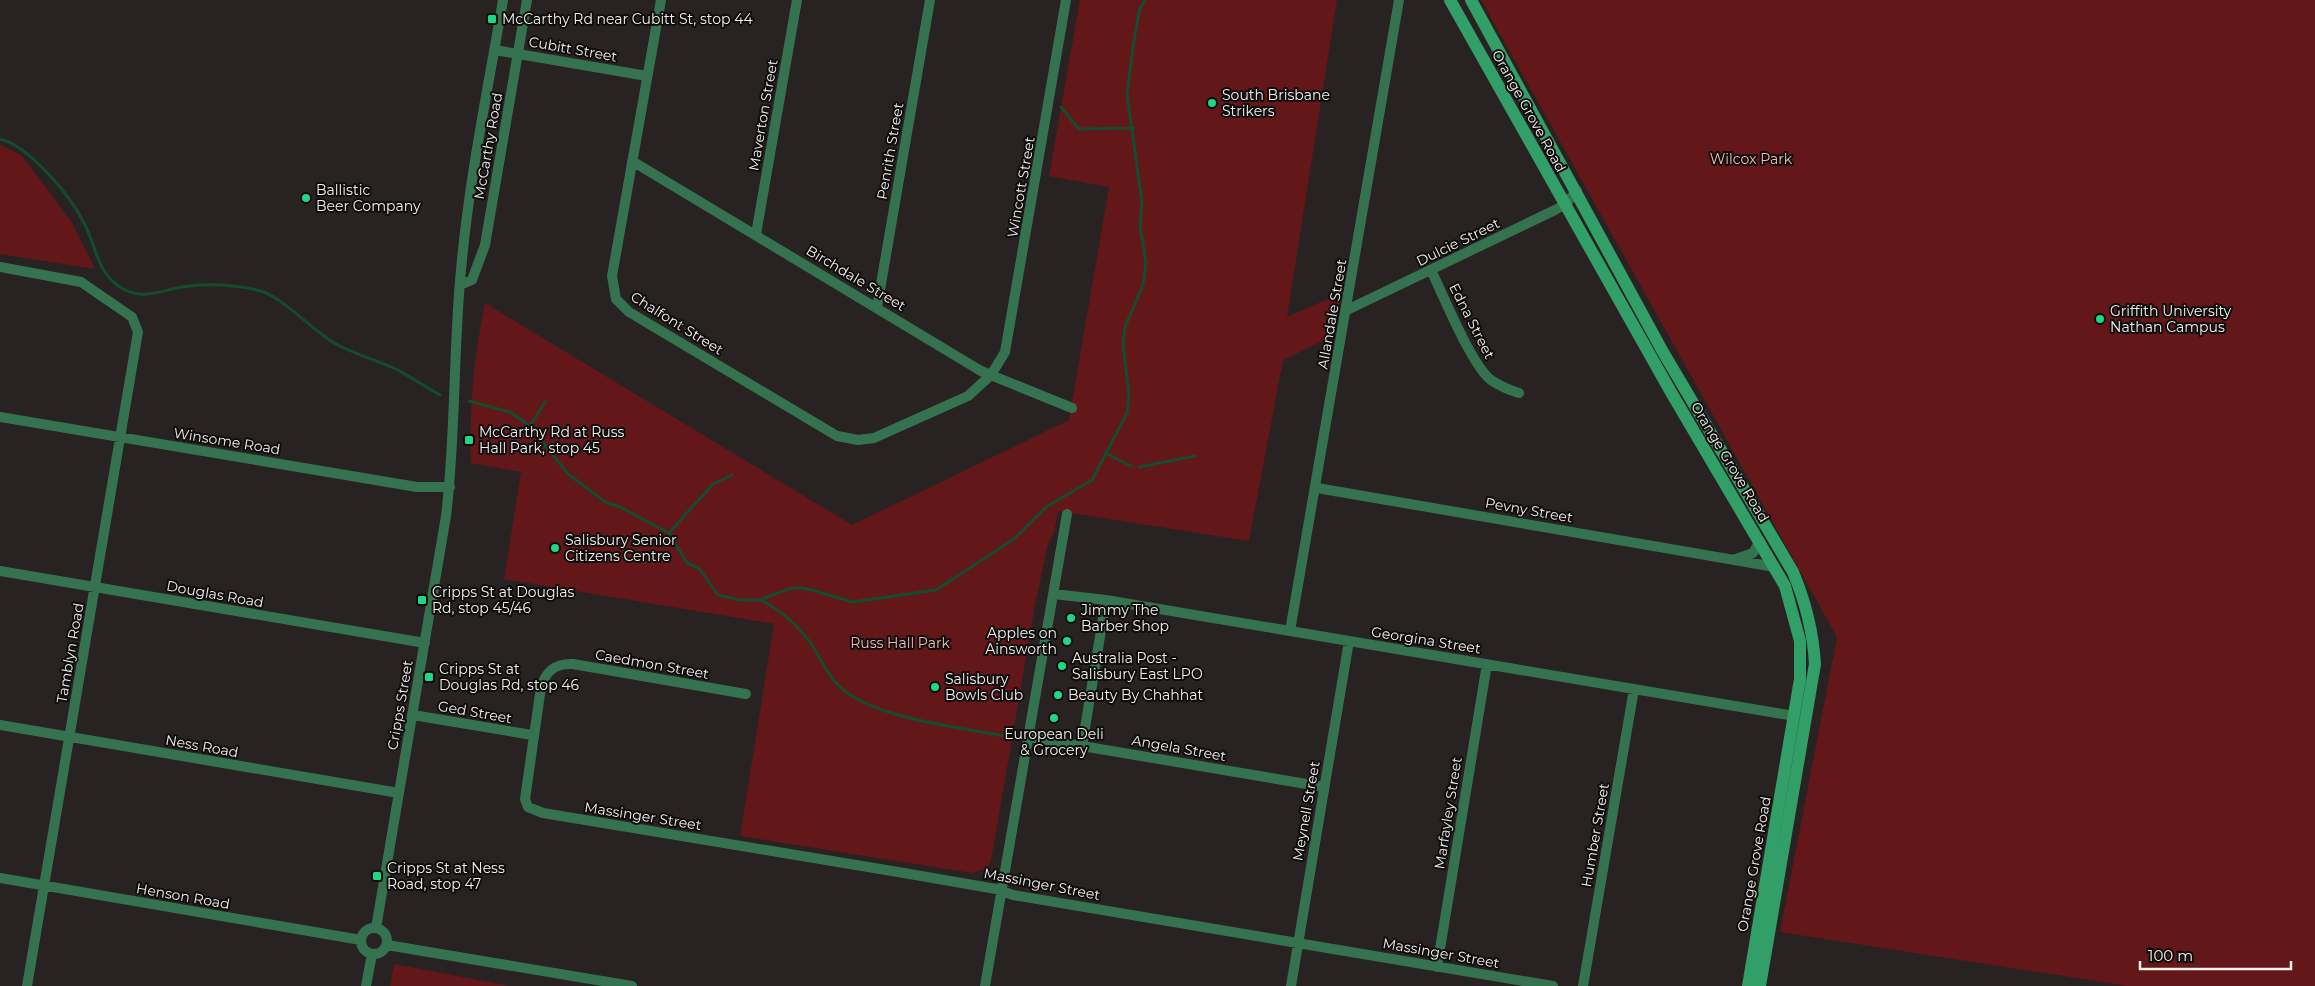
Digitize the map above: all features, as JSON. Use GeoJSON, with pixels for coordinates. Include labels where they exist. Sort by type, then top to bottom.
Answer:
{"type":"FeatureCollection","features":[{"type":"Feature","properties":{"kind":"main road","name":"Orange Grove Road"},"geometry":{"type":"LineString","coordinates":[[1450,0],[1564,204],[1775,567],[1791,601],[1800,641],[1800,679],[1748,986]]}},
{"type":"Feature","properties":{"kind":"main road","name":"Orange Grove Road"},"geometry":{"type":"LineString","coordinates":[[1472,0],[1663,352],[1793,572],[1803,595],[1813,634],[1815,664],[1760,986]]}},
{"type":"Feature","properties":{"kind":"street","name":"McCarthy Road"},"geometry":{"type":"LineString","coordinates":[[450,487],[460,285],[470,200],[504,0]]}},
{"type":"Feature","properties":{"kind":"street","name":"McCarthy Road"},"geometry":{"type":"LineString","coordinates":[[460,285],[472,280],[485,245],[527,0]]}},
{"type":"Feature","properties":{"kind":"street","name":"Chalfont Street"},"geometry":{"type":"LineString","coordinates":[[661,0],[612,284],[616,299],[622,307],[837,436],[847,439],[874,438],[889,433],[968,396],[991,374]]}},
{"type":"Feature","properties":{"kind":"street","name":"Maverton Street"},"geometry":{"type":"LineString","coordinates":[[756,234],[797,0]]}},
{"type":"Feature","properties":{"kind":"street","name":"Penrith Street"},"geometry":{"type":"LineString","coordinates":[[877,307],[930,0]]}},
{"type":"Feature","properties":{"kind":"street","name":"Wincott Street"},"geometry":{"type":"LineString","coordinates":[[991,374],[1005,352],[1009,340],[1066,0]]}},
{"type":"Feature","properties":{"kind":"street","name":"Allandale Street"},"geometry":{"type":"LineString","coordinates":[[1290,631],[1317,488],[1399,0]]}},
{"type":"Feature","properties":{"kind":"street","name":"Cubitt Street"},"geometry":{"type":"LineString","coordinates":[[495,50],[647,76]]}},
{"type":"Feature","properties":{"kind":"street","name":"Birchdale Street"},"geometry":{"type":"LineString","coordinates":[[632,160],[981,371],[1072,408]]}},
{"type":"Feature","properties":{"kind":"street","name":"Dulcie Street"},"geometry":{"type":"LineString","coordinates":[[1347,310],[1564,204],[1577,191]]}},
{"type":"Feature","properties":{"kind":"street","name":"Tamblyn Road"},"geometry":{"type":"LineString","coordinates":[[0,267],[81,282],[132,317],[137,324],[137,341],[27,986]]}},
{"type":"Feature","properties":{"kind":"street","name":"Edna Street"},"geometry":{"type":"LineString","coordinates":[[1431,270],[1476,363],[1490,380],[1519,393]]}},
{"type":"Feature","properties":{"kind":"street","name":"Winsome Road"},"geometry":{"type":"LineString","coordinates":[[0,417],[417,487],[450,487]]}},
{"type":"Feature","properties":{"kind":"street","name":"Cripps Street"},"geometry":{"type":"LineString","coordinates":[[376,928],[450,487]]}},
{"type":"Feature","properties":{"kind":"street","name":"Pevny Street"},"geometry":{"type":"LineString","coordinates":[[1317,488],[1775,567]]}},
{"type":"Feature","properties":{"kind":"street"},"geometry":{"type":"LineString","coordinates":[[985,986],[1067,514]]}},
{"type":"Feature","properties":{"kind":"street"},"geometry":{"type":"LineString","coordinates":[[1736,559],[1753,553],[1760,541]]}},
{"type":"Feature","properties":{"kind":"street","name":"Douglas Road"},"geometry":{"type":"LineString","coordinates":[[0,571],[425,643]]}},
{"type":"Feature","properties":{"kind":"street","name":"Georgina Street"},"geometry":{"type":"LineString","coordinates":[[1054,594],[1106,600],[1794,716]]}},
{"type":"Feature","properties":{"kind":"street"},"geometry":{"type":"LineString","coordinates":[[1082,746],[1106,600]]}},
{"type":"Feature","properties":{"kind":"street","name":"Meynell Street"},"geometry":{"type":"LineString","coordinates":[[1291,986],[1349,641]]}},
{"type":"Feature","properties":{"kind":"street","name":"Caedmon Street"},"geometry":{"type":"LineString","coordinates":[[532,735],[541,687],[548,672],[553,668],[573,664],[746,694]]}},
{"type":"Feature","properties":{"kind":"street","name":"Marfayley Street"},"geometry":{"type":"LineString","coordinates":[[1436,966],[1487,664]]}},
{"type":"Feature","properties":{"kind":"street","name":"Humber Street"},"geometry":{"type":"LineString","coordinates":[[1584,986],[1634,689]]}},
{"type":"Feature","properties":{"kind":"street","name":"Ged Street"},"geometry":{"type":"LineString","coordinates":[[413,715],[532,735]]}},
{"type":"Feature","properties":{"kind":"street","name":"Ness Road"},"geometry":{"type":"LineString","coordinates":[[0,725],[399,793]]}},
{"type":"Feature","properties":{"kind":"street","name":"Massinger Street"},"geometry":{"type":"LineString","coordinates":[[532,735],[524,799],[528,807],[543,813],[898,872],[1002,892],[1553,986]]}},
{"type":"Feature","properties":{"kind":"street","name":"Angela Street"},"geometry":{"type":"LineString","coordinates":[[1029,738],[1324,787]]}},
{"type":"Feature","properties":{"kind":"street","name":"Henson Road"},"geometry":{"type":"LineString","coordinates":[[0,878],[361,940]]}},
{"type":"Feature","properties":{"kind":"street"},"geometry":{"type":"LineString","coordinates":[[376,928],[386,934],[387,945],[380,954],[372,954],[363,948],[361,940],[367,930],[376,928]]}},
{"type":"Feature","properties":{"kind":"street"},"geometry":{"type":"LineString","coordinates":[[387,945],[632,986]]}},
{"type":"Feature","properties":{"kind":"street"},"geometry":{"type":"LineString","coordinates":[[366,986],[372,954]]}},
{"type":"Feature","properties":{"kind":"green space","name":"Russ Hall Park"},"geometry":{"type":"Polygon","coordinates":[[[1080,0],[1337,0],[1287,317],[1341,293],[1333,336],[1283,360],[1249,541],[1058,511],[1054,533],[1048,544],[1035,605],[991,861],[987,868],[972,873],[740,836],[774,624],[504,579],[521,472],[471,463],[473,382],[485,303],[852,525],[1069,420],[1109,187],[1049,176],[1080,0]]]}},
{"type":"Feature","properties":{"kind":"green space","name":"Griffith University Nathan Campus"},"geometry":{"type":"Polygon","coordinates":[[[1481,0],[2315,0],[2315,986],[2128,986],[1780,932],[1837,637],[1481,0]]]}},
{"type":"Feature","properties":{"kind":"green space"},"geometry":{"type":"Polygon","coordinates":[[[0,144],[22,156],[71,221],[95,269],[0,254],[0,144]]]}},
{"type":"Feature","properties":{"kind":"green space"},"geometry":{"type":"Polygon","coordinates":[[[394,964],[510,986],[390,986],[394,964]]]}},
{"type":"Feature","properties":{"kind":"waterway"},"geometry":{"type":"LineString","coordinates":[[469,401],[510,412],[530,426],[568,474],[607,503],[618,506],[669,533],[687,563],[699,568],[718,595],[740,600],[760,600],[791,588],[804,588],[853,602],[936,590],[1014,539],[1046,507],[1092,480],[1127,413],[1129,395],[1123,344],[1125,327],[1143,285],[1146,263],[1140,226],[1142,202],[1127,94],[1140,8],[1145,0]]}},
{"type":"Feature","properties":{"kind":"waterway"},"geometry":{"type":"LineString","coordinates":[[1061,107],[1079,129],[1133,128]]}},
{"type":"Feature","properties":{"kind":"waterway"},"geometry":{"type":"LineString","coordinates":[[0,139],[24,151],[59,186],[84,223],[105,272],[110,279],[125,290],[133,293],[149,294],[182,287],[211,285],[239,287],[267,293],[338,345],[398,370],[440,395]]}},
{"type":"Feature","properties":{"kind":"waterway"},"geometry":{"type":"LineString","coordinates":[[530,426],[545,402]]}},
{"type":"Feature","properties":{"kind":"waterway"},"geometry":{"type":"LineString","coordinates":[[1106,453],[1131,466]]}},
{"type":"Feature","properties":{"kind":"waterway"},"geometry":{"type":"LineString","coordinates":[[1139,467],[1195,456]]}},
{"type":"Feature","properties":{"kind":"waterway"},"geometry":{"type":"LineString","coordinates":[[669,533],[713,484],[732,475]]}},
{"type":"Feature","properties":{"kind":"waterway"},"geometry":{"type":"LineString","coordinates":[[761,600],[783,614],[801,631],[812,645],[832,679],[850,695],[869,705],[916,720],[1006,736]]}},
{"type":"Feature","properties":{"kind":"place","name":"McCarthy Rd near Cubitt St, stop 44"},"geometry":{"type":"Point","coordinates":[492,19]}},
{"type":"Feature","properties":{"kind":"place","name":"South Brisbane Strikers"},"geometry":{"type":"Point","coordinates":[1212,103]}},
{"type":"Feature","properties":{"kind":"place","name":"Ballistic Beer Company"},"geometry":{"type":"Point","coordinates":[306,198]}},
{"type":"Feature","properties":{"kind":"place","name":"Griffith University Nathan Campus"},"geometry":{"type":"Point","coordinates":[2100,319]}},
{"type":"Feature","properties":{"kind":"place","name":"McCarthy Rd at Russ Hall Park, stop 45"},"geometry":{"type":"Point","coordinates":[469,440]}},
{"type":"Feature","properties":{"kind":"place","name":"Salisbury Senior Citizens Centre"},"geometry":{"type":"Point","coordinates":[555,548]}},
{"type":"Feature","properties":{"kind":"place","name":"Cripps St at Douglas Rd, stop 45/46"},"geometry":{"type":"Point","coordinates":[422,600]}},
{"type":"Feature","properties":{"kind":"place","name":"Jimmy The Barber Shop"},"geometry":{"type":"Point","coordinates":[1071,618]}},
{"type":"Feature","properties":{"kind":"place","name":"Apples on Ainsworth"},"geometry":{"type":"Point","coordinates":[1067,641]}},
{"type":"Feature","properties":{"kind":"place","name":"Australia Post - Salisbury East LPO"},"geometry":{"type":"Point","coordinates":[1062,666]}},
{"type":"Feature","properties":{"kind":"place","name":"Cripps St at Douglas Rd, stop 46"},"geometry":{"type":"Point","coordinates":[429,677]}},
{"type":"Feature","properties":{"kind":"place","name":"Salisbury Bowls Club"},"geometry":{"type":"Point","coordinates":[935,687]}},
{"type":"Feature","properties":{"kind":"place","name":"Beauty By Chahhat"},"geometry":{"type":"Point","coordinates":[1058,695]}},
{"type":"Feature","properties":{"kind":"place","name":"European Deli & Grocery"},"geometry":{"type":"Point","coordinates":[1054,718]}},
{"type":"Feature","properties":{"kind":"place","name":"Cripps St at Ness Road, stop 47"},"geometry":{"type":"Point","coordinates":[377,876]}},
{"type":"Feature","properties":{"kind":"park label","name":"Wilcox Park"},"geometry":{"type":"Point","coordinates":[1751,159]}}]}
